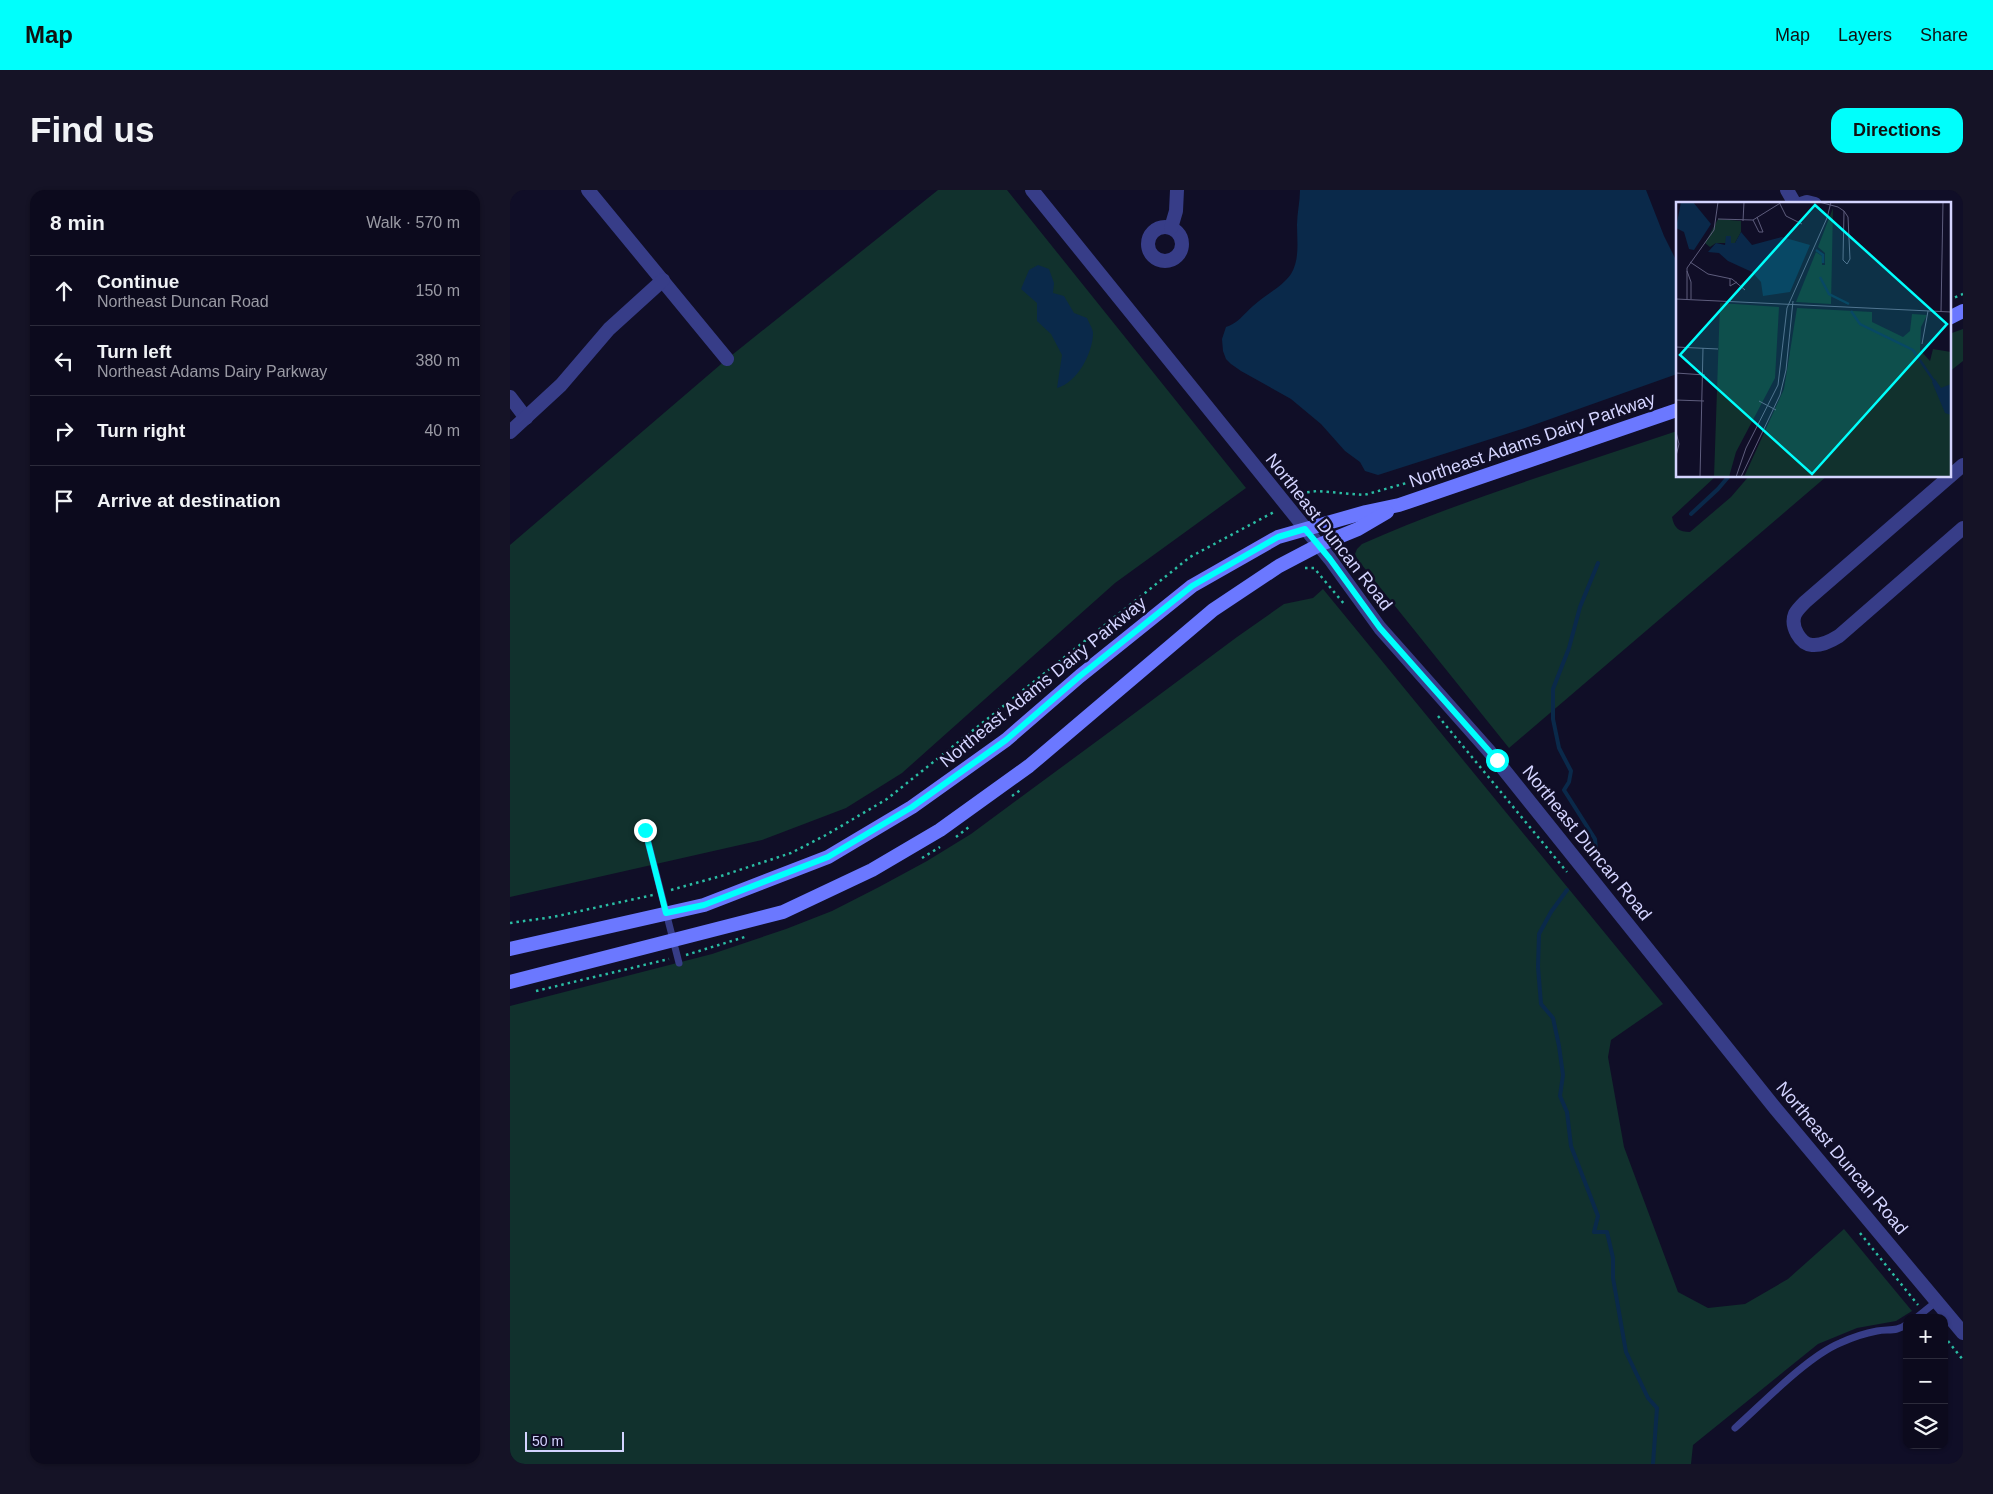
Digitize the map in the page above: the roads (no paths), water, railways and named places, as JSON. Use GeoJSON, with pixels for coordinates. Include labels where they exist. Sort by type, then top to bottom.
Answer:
{"type":"FeatureCollection","features":[{"type":"Feature","properties":{"kind":"main road"},"geometry":{"type":"LineString","coordinates":[[1950,318],[1963,311]]}},
{"type":"Feature","properties":{"kind":"main road","name":"Northeast Adams Dairy Parkway"},"geometry":{"type":"LineString","coordinates":[[510,949],[704,905],[828,857],[912,807],[1006,740],[1080,676],[1192,586],[1278,537],[1399,506],[1676,410]]}},
{"type":"Feature","properties":{"kind":"main road","name":"Northeast Adams Dairy Parkway"},"geometry":{"type":"LineString","coordinates":[[510,982],[782,912],[872,870],[940,830],[1029,766],[1213,610],[1279,566],[1319,545],[1358,529],[1399,506]]}},
{"type":"Feature","properties":{"kind":"street"},"geometry":{"type":"LineString","coordinates":[[588,190],[727,360]]}},
{"type":"Feature","properties":{"kind":"street","name":"Northeast Duncan Road"},"geometry":{"type":"LineString","coordinates":[[1032,190],[1319,545],[1380,628],[1489,751],[1775,1108],[1963,1333]]}},
{"type":"Feature","properties":{"kind":"street"},"geometry":{"type":"LineString","coordinates":[[1171,228],[1176,211],[1177,190]]}},
{"type":"Feature","properties":{"kind":"street"},"geometry":{"type":"LineString","coordinates":[[1787,190],[1794,202]]}},
{"type":"Feature","properties":{"kind":"street"},"geometry":{"type":"LineString","coordinates":[[510,432],[561,385],[608,329],[663,280]]}},
{"type":"Feature","properties":{"kind":"street"},"geometry":{"type":"LineString","coordinates":[[510,397],[526,418]]}},
{"type":"Feature","properties":{"kind":"street"},"geometry":{"type":"LineString","coordinates":[[1950,477],[1963,466]]}},
{"type":"Feature","properties":{"kind":"street"},"geometry":{"type":"LineString","coordinates":[[1949,478],[1805,602],[1795,615],[1794,627],[1800,639],[1811,645],[1828,642],[1838,636],[1963,528]]}},
{"type":"Feature","properties":{"kind":"lane"},"geometry":{"type":"LineString","coordinates":[[645,830],[679,960]]}},
{"type":"Feature","properties":{"kind":"lane"},"geometry":{"type":"LineString","coordinates":[[1921,1314],[1937,1301]]}},
{"type":"Feature","properties":{"kind":"lane"},"geometry":{"type":"LineString","coordinates":[[1735,1428],[1822,1353],[1840,1343],[1877,1332],[1899,1330],[1903,1327]]}},
{"type":"Feature","properties":{"kind":"water"},"geometry":{"type":"Polygon","coordinates":[[[1300,190],[1646,190],[1664,236],[1676,260],[1676,374],[1525,428],[1378,475],[1365,471],[1360,462],[1345,451],[1321,424],[1291,399],[1231,364],[1226,359],[1223,351],[1222,339],[1226,327],[1237,321],[1283,283],[1291,274],[1296,262],[1300,190]]]}},
{"type":"Feature","properties":{"kind":"water"},"geometry":{"type":"Polygon","coordinates":[[[1038,265],[1049,269],[1054,283],[1053,293],[1064,296],[1074,313],[1087,318],[1093,331],[1087,358],[1077,374],[1064,385],[1057,388],[1062,355],[1051,334],[1037,321],[1037,303],[1021,289],[1029,270],[1038,265]]]}},
{"type":"Feature","properties":{"kind":"waterway"},"geometry":{"type":"LineString","coordinates":[[1691,514],[1727,478]]}},
{"type":"Feature","properties":{"kind":"waterway"},"geometry":{"type":"LineString","coordinates":[[1596,850],[1595,839],[1564,790],[1569,782],[1571,771],[1559,748],[1553,719],[1553,689],[1569,648],[1580,607],[1598,563]]}},
{"type":"Feature","properties":{"kind":"waterway"},"geometry":{"type":"LineString","coordinates":[[1567,890],[1551,912],[1539,934],[1538,967],[1541,1004],[1553,1018],[1563,1075],[1560,1096],[1567,1112],[1571,1146],[1598,1216],[1594,1232],[1607,1232],[1613,1258],[1613,1278],[1626,1352],[1648,1398],[1657,1408],[1653,1464]]}}]}
